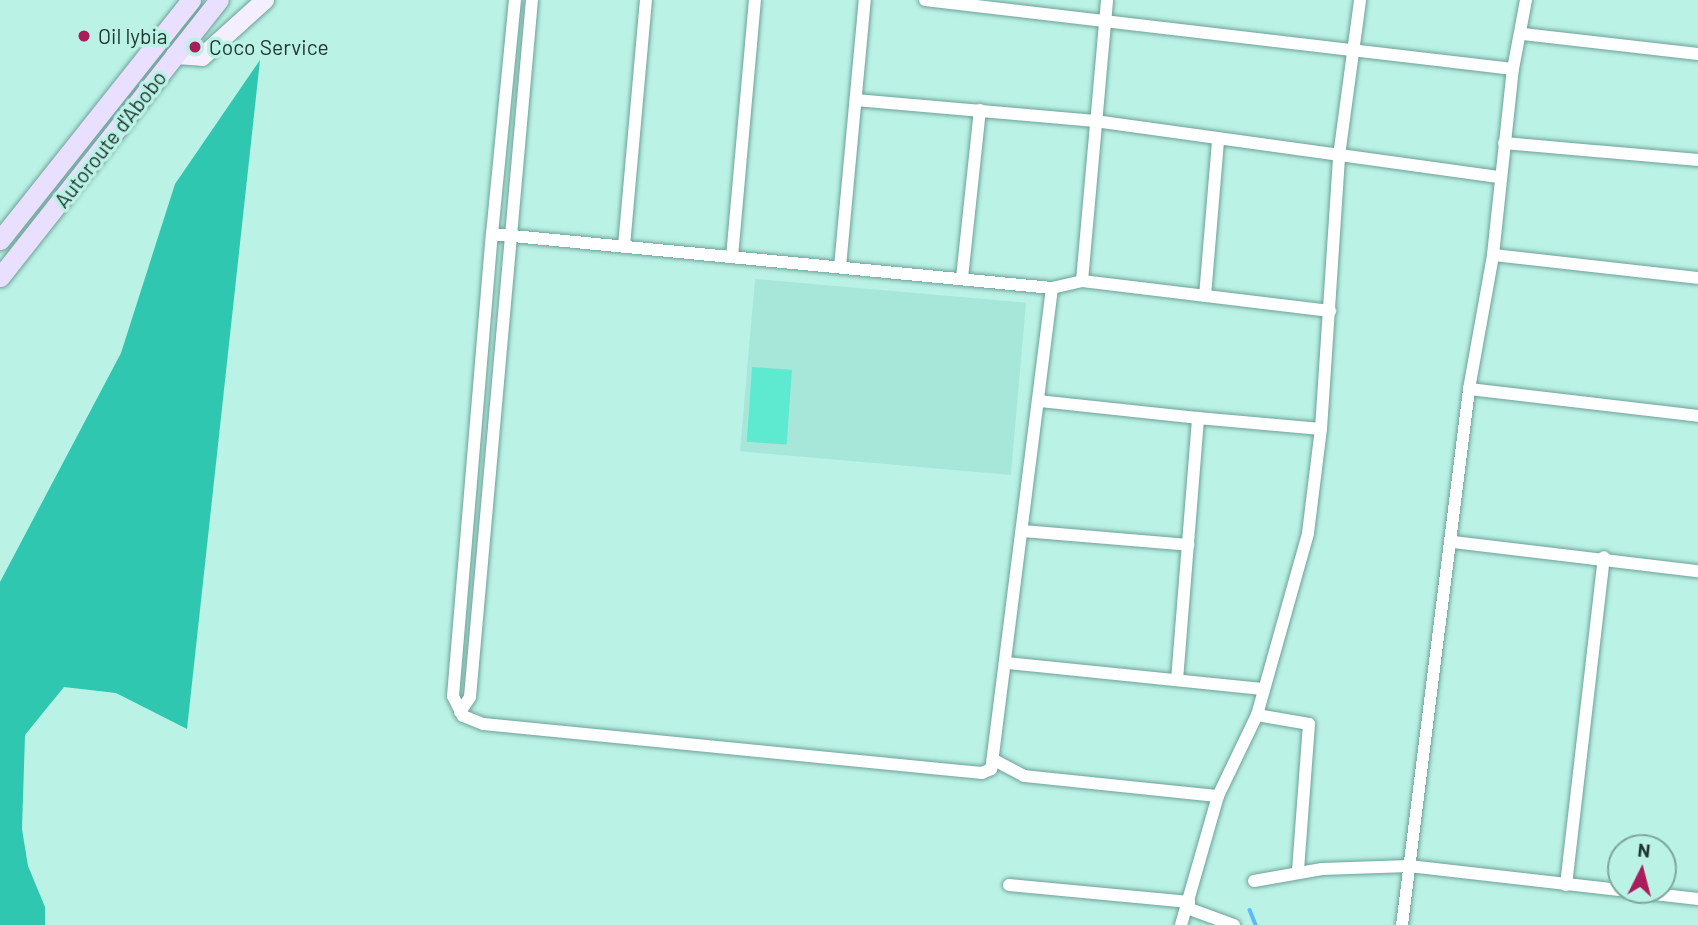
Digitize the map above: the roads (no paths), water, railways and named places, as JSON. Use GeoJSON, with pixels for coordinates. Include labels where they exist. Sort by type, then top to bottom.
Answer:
{"type":"FeatureCollection","features":[{"type":"Feature","properties":{"kind":"main road"},"geometry":{"type":"LineString","coordinates":[[0,240],[191,0]]}},
{"type":"Feature","properties":{"kind":"main road","name":"Autoroute d'Abobo"},"geometry":{"type":"LineString","coordinates":[[0,277],[219,0]]}},
{"type":"Feature","properties":{"kind":"main road"},"geometry":{"type":"LineString","coordinates":[[176,55],[202,57],[265,0]]}},
{"type":"Feature","properties":{"kind":"street"},"geometry":{"type":"LineString","coordinates":[[515,0],[492,234],[453,696],[460,712],[483,724],[982,773],[996,761],[1052,288]]}},
{"type":"Feature","properties":{"kind":"street"},"geometry":{"type":"LineString","coordinates":[[460,712],[470,697],[532,0]]}},
{"type":"Feature","properties":{"kind":"street"},"geometry":{"type":"LineString","coordinates":[[624,246],[646,0]]}},
{"type":"Feature","properties":{"kind":"street"},"geometry":{"type":"LineString","coordinates":[[732,257],[755,0]]}},
{"type":"Feature","properties":{"kind":"street"},"geometry":{"type":"LineString","coordinates":[[840,267],[865,0]]}},
{"type":"Feature","properties":{"kind":"street"},"geometry":{"type":"LineString","coordinates":[[925,0],[1105,18],[1513,69]]}},
{"type":"Feature","properties":{"kind":"street"},"geometry":{"type":"LineString","coordinates":[[1082,281],[1107,0]]}},
{"type":"Feature","properties":{"kind":"street"},"geometry":{"type":"LineString","coordinates":[[1181,925],[1219,796],[1257,715],[1300,570],[1321,429],[1331,311],[1339,156],[1360,0]]}},
{"type":"Feature","properties":{"kind":"street"},"geometry":{"type":"LineString","coordinates":[[1402,925],[1453,542],[1469,389],[1493,255],[1513,69],[1523,34],[1526,0]]}},
{"type":"Feature","properties":{"kind":"street"},"geometry":{"type":"LineString","coordinates":[[1523,34],[1698,54]]}},
{"type":"Feature","properties":{"kind":"street"},"geometry":{"type":"LineString","coordinates":[[856,100],[1095,121],[1218,141],[1500,177]]}},
{"type":"Feature","properties":{"kind":"street"},"geometry":{"type":"LineString","coordinates":[[962,278],[980,110]]}},
{"type":"Feature","properties":{"kind":"street"},"geometry":{"type":"LineString","coordinates":[[1205,296],[1218,141]]}},
{"type":"Feature","properties":{"kind":"street"},"geometry":{"type":"LineString","coordinates":[[1504,143],[1698,160]]}},
{"type":"Feature","properties":{"kind":"street"},"geometry":{"type":"LineString","coordinates":[[492,234],[1052,288],[1082,281],[1331,311]]}},
{"type":"Feature","properties":{"kind":"street"},"geometry":{"type":"LineString","coordinates":[[1493,255],[1698,278]]}},
{"type":"Feature","properties":{"kind":"street"},"geometry":{"type":"LineString","coordinates":[[1469,389],[1698,416]]}},
{"type":"Feature","properties":{"kind":"street"},"geometry":{"type":"LineString","coordinates":[[1039,401],[1321,429]]}},
{"type":"Feature","properties":{"kind":"street"},"geometry":{"type":"LineString","coordinates":[[1177,680],[1198,418]]}},
{"type":"Feature","properties":{"kind":"street"},"geometry":{"type":"LineString","coordinates":[[1023,531],[1188,545]]}},
{"type":"Feature","properties":{"kind":"street"},"geometry":{"type":"LineString","coordinates":[[1453,542],[1604,557],[1698,571]]}},
{"type":"Feature","properties":{"kind":"street"},"geometry":{"type":"LineString","coordinates":[[1566,884],[1604,557]]}},
{"type":"Feature","properties":{"kind":"street"},"geometry":{"type":"LineString","coordinates":[[1007,663],[1264,689]]}},
{"type":"Feature","properties":{"kind":"street"},"geometry":{"type":"LineString","coordinates":[[1257,715],[1309,723],[1298,872]]}},
{"type":"Feature","properties":{"kind":"street"},"geometry":{"type":"LineString","coordinates":[[996,761],[1024,776],[1219,796]]}},
{"type":"Feature","properties":{"kind":"street"},"geometry":{"type":"LineString","coordinates":[[1254,881],[1298,872],[1409,866],[1698,899]]}},
{"type":"Feature","properties":{"kind":"street"},"geometry":{"type":"LineString","coordinates":[[1009,885],[1188,905],[1234,925]]}},
{"type":"Feature","properties":{"kind":"waterway"},"geometry":{"type":"LineString","coordinates":[[1250,910],[1256,925]]}},
{"type":"Feature","properties":{"kind":"place","name":"Oil lybia"},"geometry":{"type":"Point","coordinates":[84,36]}},
{"type":"Feature","properties":{"kind":"place","name":"Coco Service"},"geometry":{"type":"Point","coordinates":[195,47]}}]}
